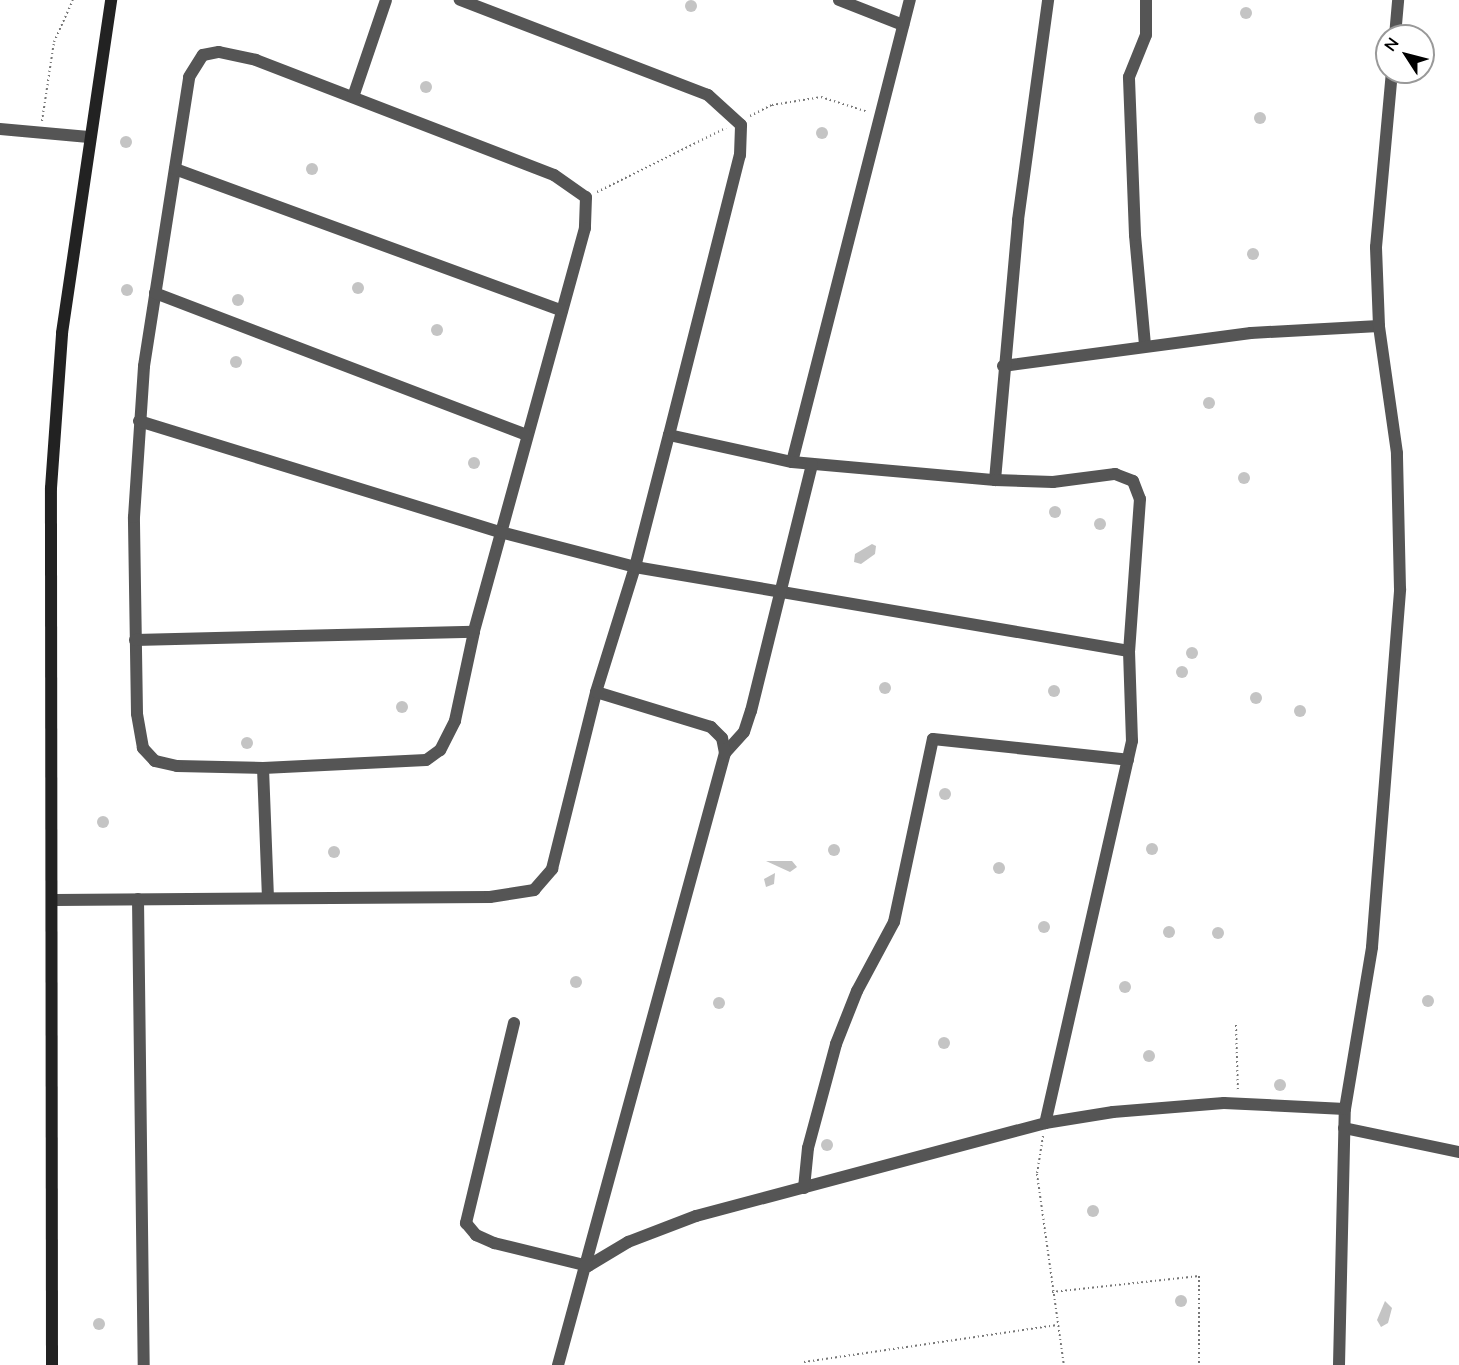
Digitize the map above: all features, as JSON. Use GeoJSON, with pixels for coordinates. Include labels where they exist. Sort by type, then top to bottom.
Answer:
{"type":"FeatureCollection","features":[{"type":"Feature","properties":{"kind":"street"},"geometry":{"type":"LineString","coordinates":[[52,1365],[55,900],[52,467],[62,333],[89,137],[111,0]]}},
{"type":"Feature","properties":{"kind":"street"},"geometry":{"type":"LineString","coordinates":[[353,98],[386,0]]}},
{"type":"Feature","properties":{"kind":"street"},"geometry":{"type":"LineString","coordinates":[[55,900],[490,897],[534,890],[552,869],[596,692],[635,567],[669,435],[740,155],[741,125],[708,95],[460,0]]}},
{"type":"Feature","properties":{"kind":"street"},"geometry":{"type":"LineString","coordinates":[[839,0],[903,25]]}},
{"type":"Feature","properties":{"kind":"street"},"geometry":{"type":"LineString","coordinates":[[792,462],[910,0]]}},
{"type":"Feature","properties":{"kind":"street"},"geometry":{"type":"LineString","coordinates":[[994,480],[1003,366],[1048,0]]}},
{"type":"Feature","properties":{"kind":"street"},"geometry":{"type":"LineString","coordinates":[[1145,345],[1135,236],[1129,77],[1146,35],[1146,0]]}},
{"type":"Feature","properties":{"kind":"street"},"geometry":{"type":"LineString","coordinates":[[1396,24],[1398,0]]}},
{"type":"Feature","properties":{"kind":"street"},"geometry":{"type":"LineString","coordinates":[[219,52],[256,60],[353,98],[554,175],[582,191],[587,205],[585,228],[500,532],[474,632],[455,721],[440,750],[432,758],[411,763],[263,768],[177,766],[148,757],[138,722],[134,518],[139,421],[155,293],[189,78],[203,56],[219,52]]}},
{"type":"Feature","properties":{"kind":"street"},"geometry":{"type":"LineString","coordinates":[[1339,1365],[1345,1109],[1372,947],[1400,589],[1397,453],[1378,326],[1377,217],[1391,84]]}},
{"type":"Feature","properties":{"kind":"street"},"geometry":{"type":"LineString","coordinates":[[0,129],[89,137]]}},
{"type":"Feature","properties":{"kind":"street"},"geometry":{"type":"LineString","coordinates":[[175,169],[562,311]]}},
{"type":"Feature","properties":{"kind":"street"},"geometry":{"type":"LineString","coordinates":[[155,293],[526,435]]}},
{"type":"Feature","properties":{"kind":"street"},"geometry":{"type":"LineString","coordinates":[[1003,366],[1145,345],[1378,326]]}},
{"type":"Feature","properties":{"kind":"street"},"geometry":{"type":"LineString","coordinates":[[139,421],[500,532],[635,567],[781,594],[1129,651]]}},
{"type":"Feature","properties":{"kind":"street"},"geometry":{"type":"LineString","coordinates":[[669,435],[792,462],[812,464],[994,480],[1053,482],[1115,474],[1133,481],[1140,499],[1129,651],[1132,699],[1128,760],[1045,1123]]}},
{"type":"Feature","properties":{"kind":"street"},"geometry":{"type":"LineString","coordinates":[[724,753],[744,732],[781,594],[812,464]]}},
{"type":"Feature","properties":{"kind":"street"},"geometry":{"type":"LineString","coordinates":[[135,640],[474,632]]}},
{"type":"Feature","properties":{"kind":"street"},"geometry":{"type":"LineString","coordinates":[[558,1365],[588,1266],[724,753],[723,738],[711,727],[596,692]]}},
{"type":"Feature","properties":{"kind":"street"},"geometry":{"type":"LineString","coordinates":[[804,1188],[808,1148],[836,1044],[856,991],[894,922],[933,739],[1128,760]]}},
{"type":"Feature","properties":{"kind":"street"},"geometry":{"type":"LineString","coordinates":[[263,768],[268,897]]}},
{"type":"Feature","properties":{"kind":"street"},"geometry":{"type":"LineString","coordinates":[[138,899],[144,1365]]}},
{"type":"Feature","properties":{"kind":"street"},"geometry":{"type":"LineString","coordinates":[[514,1023],[466,1223],[476,1235],[494,1243],[588,1266],[611,1250],[654,1231],[1045,1123],[1113,1113],[1239,1104],[1345,1109]]}},
{"type":"Feature","properties":{"kind":"street"},"geometry":{"type":"LineString","coordinates":[[1344,1128],[1459,1152]]}},
{"type":"Feature","properties":{"kind":"path"},"geometry":{"type":"LineString","coordinates":[[40,133],[54,42],[73,0]]}},
{"type":"Feature","properties":{"kind":"path"},"geometry":{"type":"LineString","coordinates":[[1236,1025],[1239,1104]]}},
{"type":"Feature","properties":{"kind":"path"},"geometry":{"type":"LineString","coordinates":[[1045,1123],[1037,1174],[1064,1365]]}},
{"type":"Feature","properties":{"kind":"path"},"geometry":{"type":"LineString","coordinates":[[1052,1292],[1199,1276],[1199,1365]]}},
{"type":"Feature","properties":{"kind":"path"},"geometry":{"type":"LineString","coordinates":[[804,1362],[1057,1325]]}},
{"type":"Feature","properties":{"kind":"building"},"geometry":{"type":"Polygon","coordinates":[[[691,0],[697,6],[691,12],[685,6],[691,0]]]}},
{"type":"Feature","properties":{"kind":"building"},"geometry":{"type":"Polygon","coordinates":[[[1246,7],[1252,13],[1246,19],[1240,13],[1246,7]]]}},
{"type":"Feature","properties":{"kind":"building"},"geometry":{"type":"Polygon","coordinates":[[[426,81],[432,87],[426,93],[420,87],[426,81]]]}},
{"type":"Feature","properties":{"kind":"building"},"geometry":{"type":"Polygon","coordinates":[[[1260,112],[1266,118],[1260,124],[1254,118],[1260,112]]]}},
{"type":"Feature","properties":{"kind":"building"},"geometry":{"type":"Polygon","coordinates":[[[822,127],[828,133],[822,139],[816,133],[822,127]]]}},
{"type":"Feature","properties":{"kind":"building"},"geometry":{"type":"Polygon","coordinates":[[[126,136],[132,142],[126,148],[120,142],[126,136]]]}},
{"type":"Feature","properties":{"kind":"building"},"geometry":{"type":"Polygon","coordinates":[[[312,163],[318,169],[312,175],[306,169],[312,163]]]}},
{"type":"Feature","properties":{"kind":"building"},"geometry":{"type":"Polygon","coordinates":[[[1253,248],[1259,254],[1253,260],[1247,254],[1253,248]]]}},
{"type":"Feature","properties":{"kind":"building"},"geometry":{"type":"Polygon","coordinates":[[[358,282],[364,288],[358,294],[352,288],[358,282]]]}},
{"type":"Feature","properties":{"kind":"building"},"geometry":{"type":"Polygon","coordinates":[[[127,284],[133,290],[127,296],[121,290],[127,284]]]}},
{"type":"Feature","properties":{"kind":"building"},"geometry":{"type":"Polygon","coordinates":[[[238,294],[244,300],[238,306],[232,300],[238,294]]]}},
{"type":"Feature","properties":{"kind":"building"},"geometry":{"type":"Polygon","coordinates":[[[437,324],[443,330],[437,336],[431,330],[437,324]]]}},
{"type":"Feature","properties":{"kind":"building"},"geometry":{"type":"Polygon","coordinates":[[[236,356],[242,362],[236,368],[230,362],[236,356]]]}},
{"type":"Feature","properties":{"kind":"building"},"geometry":{"type":"Polygon","coordinates":[[[1209,397],[1215,403],[1209,409],[1203,403],[1209,397]]]}},
{"type":"Feature","properties":{"kind":"building"},"geometry":{"type":"Polygon","coordinates":[[[474,457],[480,463],[474,469],[468,463],[474,457]]]}},
{"type":"Feature","properties":{"kind":"building"},"geometry":{"type":"Polygon","coordinates":[[[1244,472],[1250,478],[1244,484],[1238,478],[1244,472]]]}},
{"type":"Feature","properties":{"kind":"building"},"geometry":{"type":"Polygon","coordinates":[[[1055,506],[1061,512],[1055,518],[1049,512],[1055,506]]]}},
{"type":"Feature","properties":{"kind":"building"},"geometry":{"type":"Polygon","coordinates":[[[1100,518],[1106,524],[1100,530],[1094,524],[1100,518]]]}},
{"type":"Feature","properties":{"kind":"building"},"geometry":{"type":"Polygon","coordinates":[[[872,544],[876,546],[875,554],[861,564],[854,562],[855,554],[872,544]]]}},
{"type":"Feature","properties":{"kind":"building"},"geometry":{"type":"Polygon","coordinates":[[[1194,647],[1198,653],[1194,659],[1190,659],[1186,651],[1194,647]]]}},
{"type":"Feature","properties":{"kind":"building"},"geometry":{"type":"Polygon","coordinates":[[[1184,666],[1188,672],[1184,678],[1180,678],[1176,670],[1184,666]]]}},
{"type":"Feature","properties":{"kind":"building"},"geometry":{"type":"Polygon","coordinates":[[[885,682],[891,688],[885,694],[879,688],[885,682]]]}},
{"type":"Feature","properties":{"kind":"building"},"geometry":{"type":"Polygon","coordinates":[[[1054,685],[1060,691],[1054,697],[1048,691],[1054,685]]]}},
{"type":"Feature","properties":{"kind":"building"},"geometry":{"type":"Polygon","coordinates":[[[1256,692],[1262,698],[1256,704],[1250,698],[1256,692]]]}},
{"type":"Feature","properties":{"kind":"building"},"geometry":{"type":"Polygon","coordinates":[[[402,701],[408,707],[402,713],[396,707],[402,701]]]}},
{"type":"Feature","properties":{"kind":"building"},"geometry":{"type":"Polygon","coordinates":[[[1300,705],[1306,711],[1300,717],[1294,711],[1300,705]]]}},
{"type":"Feature","properties":{"kind":"building"},"geometry":{"type":"Polygon","coordinates":[[[247,737],[253,743],[247,749],[241,743],[247,737]]]}},
{"type":"Feature","properties":{"kind":"building"},"geometry":{"type":"Polygon","coordinates":[[[945,788],[951,794],[945,800],[939,794],[945,788]]]}},
{"type":"Feature","properties":{"kind":"building"},"geometry":{"type":"Polygon","coordinates":[[[103,816],[109,822],[103,828],[97,822],[103,816]]]}},
{"type":"Feature","properties":{"kind":"building"},"geometry":{"type":"Polygon","coordinates":[[[1152,843],[1158,849],[1152,855],[1146,849],[1152,843]]]}},
{"type":"Feature","properties":{"kind":"building"},"geometry":{"type":"Polygon","coordinates":[[[834,844],[840,850],[834,856],[828,850],[834,844]]]}},
{"type":"Feature","properties":{"kind":"building"},"geometry":{"type":"Polygon","coordinates":[[[334,846],[340,852],[334,858],[328,852],[334,846]]]}},
{"type":"Feature","properties":{"kind":"building"},"geometry":{"type":"Polygon","coordinates":[[[766,861],[792,861],[797,867],[790,872],[766,861]]]}},
{"type":"Feature","properties":{"kind":"building"},"geometry":{"type":"Polygon","coordinates":[[[999,862],[1005,868],[999,874],[993,868],[999,862]]]}},
{"type":"Feature","properties":{"kind":"building"},"geometry":{"type":"Polygon","coordinates":[[[775,873],[774,884],[766,887],[764,879],[775,873]]]}},
{"type":"Feature","properties":{"kind":"building"},"geometry":{"type":"Polygon","coordinates":[[[1044,921],[1050,927],[1044,933],[1038,927],[1044,921]]]}},
{"type":"Feature","properties":{"kind":"building"},"geometry":{"type":"Polygon","coordinates":[[[1169,926],[1175,932],[1169,938],[1163,932],[1169,926]]]}},
{"type":"Feature","properties":{"kind":"building"},"geometry":{"type":"Polygon","coordinates":[[[1218,927],[1224,933],[1218,939],[1212,933],[1218,927]]]}},
{"type":"Feature","properties":{"kind":"building"},"geometry":{"type":"Polygon","coordinates":[[[576,976],[582,982],[576,988],[570,982],[576,976]]]}},
{"type":"Feature","properties":{"kind":"building"},"geometry":{"type":"Polygon","coordinates":[[[1125,981],[1131,987],[1125,993],[1119,987],[1125,981]]]}},
{"type":"Feature","properties":{"kind":"building"},"geometry":{"type":"Polygon","coordinates":[[[1428,995],[1434,1001],[1428,1007],[1422,1001],[1428,995]]]}},
{"type":"Feature","properties":{"kind":"building"},"geometry":{"type":"Polygon","coordinates":[[[719,997],[725,1003],[719,1009],[713,1003],[719,997]]]}},
{"type":"Feature","properties":{"kind":"building"},"geometry":{"type":"Polygon","coordinates":[[[944,1037],[950,1043],[944,1049],[938,1043],[944,1037]]]}},
{"type":"Feature","properties":{"kind":"building"},"geometry":{"type":"Polygon","coordinates":[[[1149,1050],[1155,1056],[1149,1062],[1143,1056],[1149,1050]]]}},
{"type":"Feature","properties":{"kind":"building"},"geometry":{"type":"Polygon","coordinates":[[[1280,1079],[1286,1085],[1280,1091],[1274,1085],[1280,1079]]]}},
{"type":"Feature","properties":{"kind":"building"},"geometry":{"type":"Polygon","coordinates":[[[827,1139],[833,1145],[827,1151],[821,1145],[827,1139]]]}},
{"type":"Feature","properties":{"kind":"building"},"geometry":{"type":"Polygon","coordinates":[[[1093,1205],[1099,1211],[1093,1217],[1087,1211],[1093,1205]]]}},
{"type":"Feature","properties":{"kind":"building"},"geometry":{"type":"Polygon","coordinates":[[[1181,1295],[1187,1301],[1181,1307],[1175,1301],[1181,1295]]]}},
{"type":"Feature","properties":{"kind":"building"},"geometry":{"type":"Polygon","coordinates":[[[1385,1301],[1392,1308],[1388,1323],[1381,1327],[1377,1320],[1385,1301]]]}},
{"type":"Feature","properties":{"kind":"building"},"geometry":{"type":"Polygon","coordinates":[[[99,1318],[105,1324],[99,1330],[93,1324],[99,1318]]]}}]}
